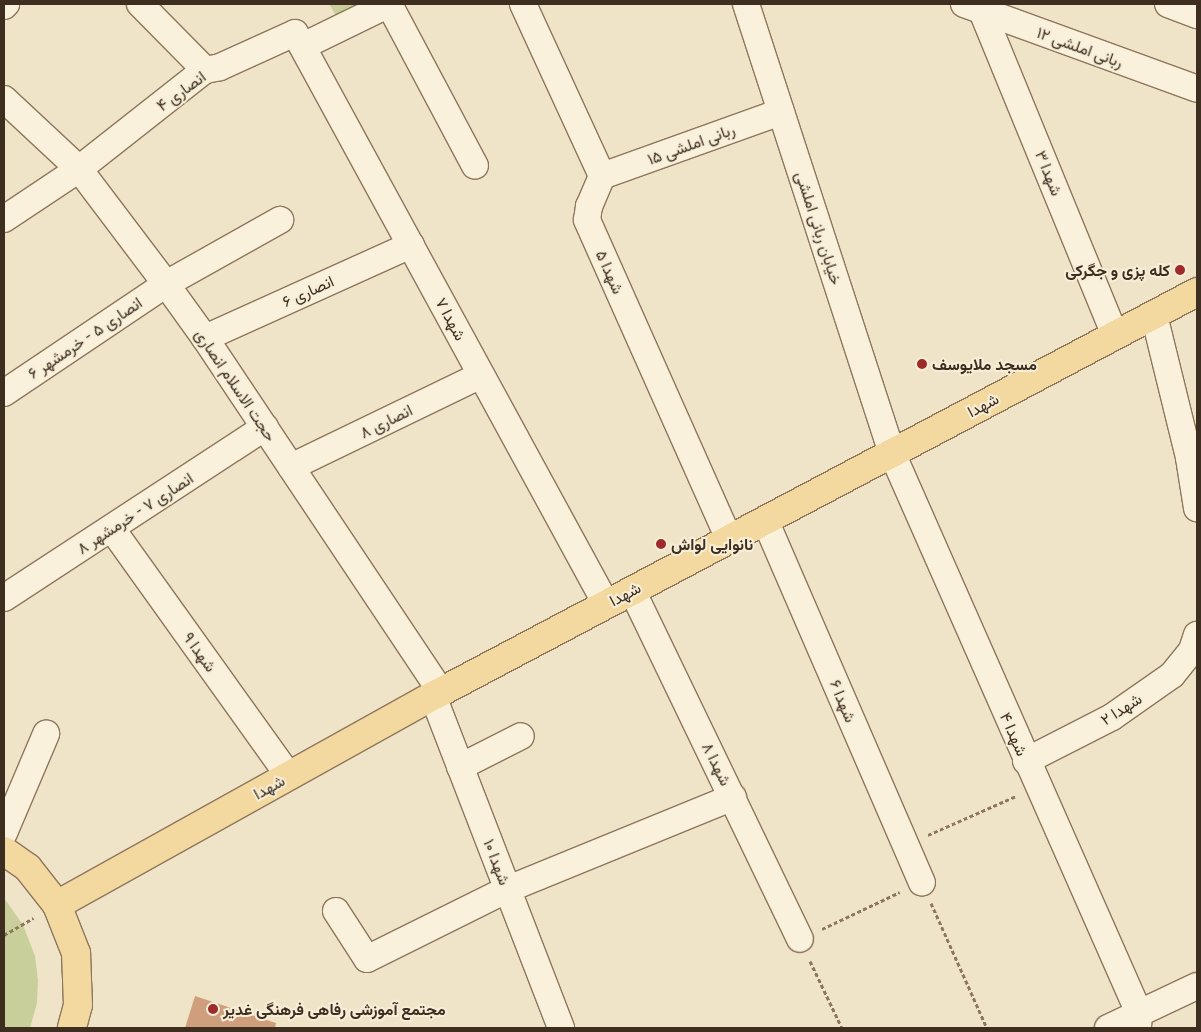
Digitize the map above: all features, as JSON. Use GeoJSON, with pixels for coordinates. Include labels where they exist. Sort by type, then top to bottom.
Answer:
{"type":"FeatureCollection","features":[{"type":"Feature","properties":{"kind":"main road","name":"شهدا"},"geometry":{"type":"LineString","coordinates":[[47,911],[437,694],[1197,292]]}},
{"type":"Feature","properties":{"kind":"main road"},"geometry":{"type":"LineString","coordinates":[[4,851],[28,868],[47,911],[76,953],[78,1005],[72,1028]]}},
{"type":"Feature","properties":{"kind":"street"},"geometry":{"type":"LineString","coordinates":[[140,4],[205,70]]}},
{"type":"Feature","properties":{"kind":"street"},"geometry":{"type":"LineString","coordinates":[[389,4],[475,166]]}},
{"type":"Feature","properties":{"kind":"street","name":"انصاری ۴"},"geometry":{"type":"LineString","coordinates":[[4,219],[79,169],[205,70],[220,67],[299,40],[389,4]]}},
{"type":"Feature","properties":{"kind":"street"},"geometry":{"type":"LineString","coordinates":[[523,4],[602,176]]}},
{"type":"Feature","properties":{"kind":"street","name":"خیابان ربانی املشی"},"geometry":{"type":"LineString","coordinates":[[746,4],[892,453]]}},
{"type":"Feature","properties":{"kind":"street"},"geometry":{"type":"LineString","coordinates":[[1168,4],[1197,14]]}},
{"type":"Feature","properties":{"kind":"street","name":"ربانی املشی ۱۲"},"geometry":{"type":"LineString","coordinates":[[973,7],[1197,89]]}},
{"type":"Feature","properties":{"kind":"street","name":"شهدا ۳"},"geometry":{"type":"LineString","coordinates":[[973,7],[1115,335]]}},
{"type":"Feature","properties":{"kind":"street","name":"شهدا ۷"},"geometry":{"type":"LineString","coordinates":[[299,40],[606,604]]}},
{"type":"Feature","properties":{"kind":"street","name":"حجت الاسلام انصاری"},"geometry":{"type":"LineString","coordinates":[[4,99],[79,169],[166,284],[265,427],[437,694]]}},
{"type":"Feature","properties":{"kind":"street","name":"ربانی املشی ۱۵"},"geometry":{"type":"LineString","coordinates":[[602,176],[781,112]]}},
{"type":"Feature","properties":{"kind":"street","name":"شهدا ۵"},"geometry":{"type":"LineString","coordinates":[[602,176],[591,199],[587,220],[729,539]]}},
{"type":"Feature","properties":{"kind":"street","name":"انصاری ۵ - خرمشهر ۶"},"geometry":{"type":"LineString","coordinates":[[4,393],[166,284],[280,220]]}},
{"type":"Feature","properties":{"kind":"street","name":"انصاری ۶"},"geometry":{"type":"LineString","coordinates":[[205,338],[410,245]]}},
{"type":"Feature","properties":{"kind":"street"},"geometry":{"type":"LineString","coordinates":[[1154,315],[1189,458],[1197,508]]}},
{"type":"Feature","properties":{"kind":"street","name":"انصاری ۸"},"geometry":{"type":"LineString","coordinates":[[291,467],[481,375]]}},
{"type":"Feature","properties":{"kind":"street","name":"انصاری ۷ - خرمشهر ۸"},"geometry":{"type":"LineString","coordinates":[[4,598],[265,427]]}},
{"type":"Feature","properties":{"kind":"street","name":"شهدا ۴"},"geometry":{"type":"LineString","coordinates":[[892,453],[1138,1021]]}},
{"type":"Feature","properties":{"kind":"street","name":"شهدا ۶"},"geometry":{"type":"LineString","coordinates":[[765,520],[922,882]]}},
{"type":"Feature","properties":{"kind":"street","name":"شهدا ۹"},"geometry":{"type":"LineString","coordinates":[[112,529],[288,776]]}},
{"type":"Feature","properties":{"kind":"street","name":"شهدا ۸"},"geometry":{"type":"LineString","coordinates":[[632,590],[800,939]]}},
{"type":"Feature","properties":{"kind":"street","name":"شهدا ۲"},"geometry":{"type":"LineString","coordinates":[[1026,761],[1112,717],[1172,674],[1192,650],[1197,635]]}},
{"type":"Feature","properties":{"kind":"street","name":"شهدا ۱۰"},"geometry":{"type":"LineString","coordinates":[[437,694],[460,767],[562,1028]]}},
{"type":"Feature","properties":{"kind":"street"},"geometry":{"type":"LineString","coordinates":[[4,833],[46,734]]}},
{"type":"Feature","properties":{"kind":"street"},"geometry":{"type":"LineString","coordinates":[[460,767],[521,736]]}},
{"type":"Feature","properties":{"kind":"street"},"geometry":{"type":"LineString","coordinates":[[336,911],[367,959],[508,889],[733,797]]}},
{"type":"Feature","properties":{"kind":"street"},"geometry":{"type":"LineString","coordinates":[[1108,1028],[1138,1021],[1197,986]]}},
{"type":"Feature","properties":{"kind":"path"},"geometry":{"type":"LineString","coordinates":[[905,846],[1037,786]]}},
{"type":"Feature","properties":{"kind":"path"},"geometry":{"type":"LineString","coordinates":[[842,1028],[800,939],[922,882],[987,1028]]}},
{"type":"Feature","properties":{"kind":"path"},"geometry":{"type":"LineString","coordinates":[[4,935],[47,911]]}},
{"type":"Feature","properties":{"kind":"green space"},"geometry":{"type":"Polygon","coordinates":[[[329,4],[368,4],[338,19],[329,4]]]}},
{"type":"Feature","properties":{"kind":"green space"},"geometry":{"type":"Polygon","coordinates":[[[4,898],[23,925],[35,956],[38,980],[37,1003],[30,1028],[4,1028],[4,898]]]}},
{"type":"Feature","properties":{"kind":"building","name":"مجتمع آموزشی رفاهی فرهنگی غدیر"},"geometry":{"type":"Polygon","coordinates":[[[195,996],[276,1023],[275,1028],[185,1028],[195,996]]]}},
{"type":"Feature","properties":{"kind":"place","name":"کله پزی و جگرکی"},"geometry":{"type":"Point","coordinates":[1180,270]}},
{"type":"Feature","properties":{"kind":"place","name":"مسجد ملایوسف"},"geometry":{"type":"Point","coordinates":[922,364]}},
{"type":"Feature","properties":{"kind":"place","name":"نانوایی لواش"},"geometry":{"type":"Point","coordinates":[661,544]}},
{"type":"Feature","properties":{"kind":"place","name":"مجتمع آموزشی رفاهی فرهنگی غدیر"},"geometry":{"type":"Point","coordinates":[213,1009]}}]}
